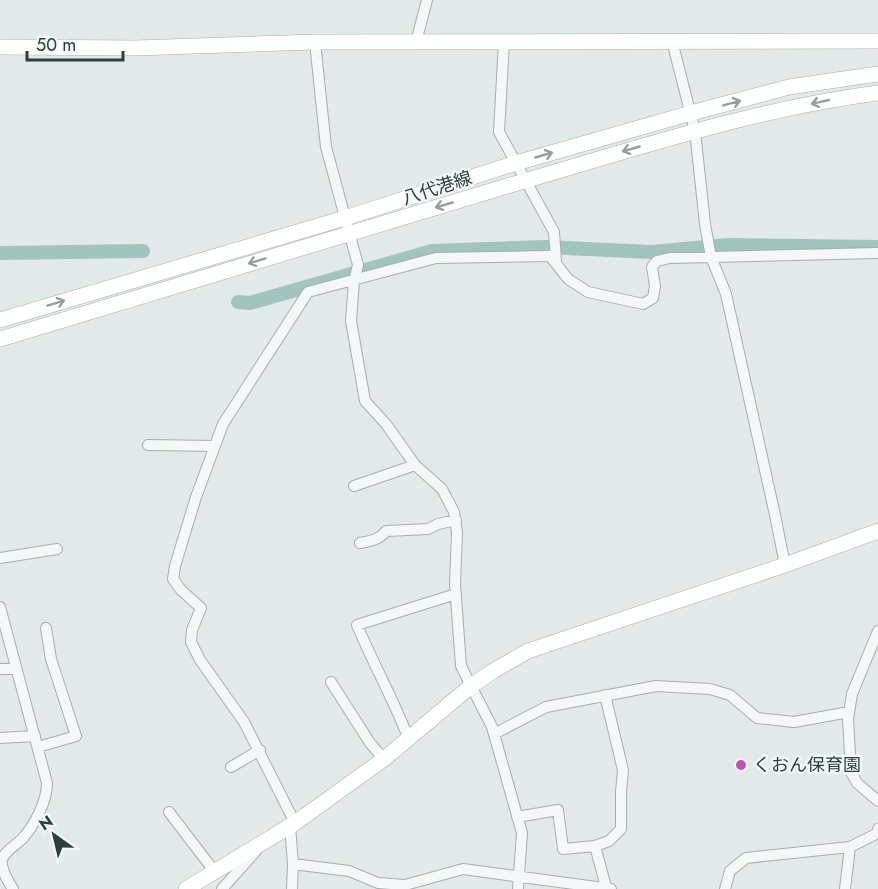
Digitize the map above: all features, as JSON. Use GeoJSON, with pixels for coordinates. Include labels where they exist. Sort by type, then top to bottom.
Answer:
{"type":"FeatureCollection","features":[{"type":"Feature","properties":{"kind":"main road"},"geometry":{"type":"LineString","coordinates":[[0,47],[135,48],[315,42],[878,41]]}},
{"type":"Feature","properties":{"kind":"main road","name":"八代港線"},"geometry":{"type":"LineString","coordinates":[[0,339],[346,225],[516,163],[789,87],[878,74]]}},
{"type":"Feature","properties":{"kind":"main road","name":"八代港線"},"geometry":{"type":"LineString","coordinates":[[0,320],[346,225],[525,181],[695,130],[834,99],[878,93]]}},
{"type":"Feature","properties":{"kind":"main road"},"geometry":{"type":"LineString","coordinates":[[186,889],[292,825],[384,759],[471,686],[528,651],[785,565],[878,531]]}},
{"type":"Feature","properties":{"kind":"street"},"geometry":{"type":"LineString","coordinates":[[416,42],[427,0]]}},
{"type":"Feature","properties":{"kind":"street"},"geometry":{"type":"LineString","coordinates":[[672,41],[695,130],[705,224],[711,257],[726,294],[785,565]]}},
{"type":"Feature","properties":{"kind":"street"},"geometry":{"type":"LineString","coordinates":[[315,42],[326,147],[358,266],[354,280],[351,321],[364,401],[386,424],[415,465],[442,489],[454,512],[457,532],[456,594],[461,666],[494,734],[522,832],[518,889]]}},
{"type":"Feature","properties":{"kind":"street"},"geometry":{"type":"LineString","coordinates":[[504,42],[499,132],[554,231],[556,261]]}},
{"type":"Feature","properties":{"kind":"street"},"geometry":{"type":"LineString","coordinates":[[292,889],[292,825],[260,750],[244,722],[200,660],[191,642],[192,630],[201,608],[180,590],[173,579],[196,497],[223,424],[308,292],[435,258],[550,256],[568,279],[588,291],[643,304],[653,298],[655,286],[652,267],[657,261],[670,258],[878,253]]}},
{"type":"Feature","properties":{"kind":"street"},"geometry":{"type":"LineString","coordinates":[[148,445],[215,446]]}},
{"type":"Feature","properties":{"kind":"street"},"geometry":{"type":"LineString","coordinates":[[354,486],[415,465]]}},
{"type":"Feature","properties":{"kind":"street"},"geometry":{"type":"LineString","coordinates":[[360,543],[373,541],[386,531],[428,529],[456,520]]}},
{"type":"Feature","properties":{"kind":"street"},"geometry":{"type":"LineString","coordinates":[[0,558],[57,549]]}},
{"type":"Feature","properties":{"kind":"street"},"geometry":{"type":"LineString","coordinates":[[408,737],[357,625],[456,594]]}},
{"type":"Feature","properties":{"kind":"street"},"geometry":{"type":"LineString","coordinates":[[0,607],[48,783],[47,793],[24,838],[8,850],[2,860],[2,870],[13,889]]}},
{"type":"Feature","properties":{"kind":"street"},"geometry":{"type":"LineString","coordinates":[[0,738],[36,742],[75,736],[51,659],[46,628]]}},
{"type":"Feature","properties":{"kind":"street"},"geometry":{"type":"LineString","coordinates":[[878,631],[852,694],[849,712],[851,772],[857,783],[878,801]]}},
{"type":"Feature","properties":{"kind":"street"},"geometry":{"type":"LineString","coordinates":[[0,669],[16,669]]}},
{"type":"Feature","properties":{"kind":"street"},"geometry":{"type":"LineString","coordinates":[[331,682],[370,743],[384,759]]}},
{"type":"Feature","properties":{"kind":"street"},"geometry":{"type":"LineString","coordinates":[[494,734],[546,707],[656,686],[710,688],[730,695],[757,718],[794,722],[849,712]]}},
{"type":"Feature","properties":{"kind":"street"},"geometry":{"type":"LineString","coordinates":[[517,817],[558,810],[563,849],[595,846],[617,836],[621,830],[622,820],[623,770],[605,695]]}},
{"type":"Feature","properties":{"kind":"street"},"geometry":{"type":"LineString","coordinates":[[231,767],[260,750]]}},
{"type":"Feature","properties":{"kind":"street"},"geometry":{"type":"LineString","coordinates":[[169,812],[215,872]]}},
{"type":"Feature","properties":{"kind":"street"},"geometry":{"type":"LineString","coordinates":[[725,889],[730,871],[746,858],[850,847],[878,833],[878,829]]}},
{"type":"Feature","properties":{"kind":"street"},"geometry":{"type":"LineString","coordinates":[[222,889],[265,841]]}},
{"type":"Feature","properties":{"kind":"street"},"geometry":{"type":"LineString","coordinates":[[293,864],[349,871],[378,883],[405,885],[463,869],[609,888],[595,846]]}},
{"type":"Feature","properties":{"kind":"street"},"geometry":{"type":"LineString","coordinates":[[845,889],[850,847]]}},
{"type":"Feature","properties":{"kind":"waterway"},"geometry":{"type":"LineString","coordinates":[[238,302],[250,303],[432,251],[544,247],[652,252],[728,245],[878,247]]}},
{"type":"Feature","properties":{"kind":"waterway"},"geometry":{"type":"LineString","coordinates":[[0,253],[143,251]]}},
{"type":"Feature","properties":{"kind":"place","name":"くおん保育園"},"geometry":{"type":"Point","coordinates":[741,765]}}]}
